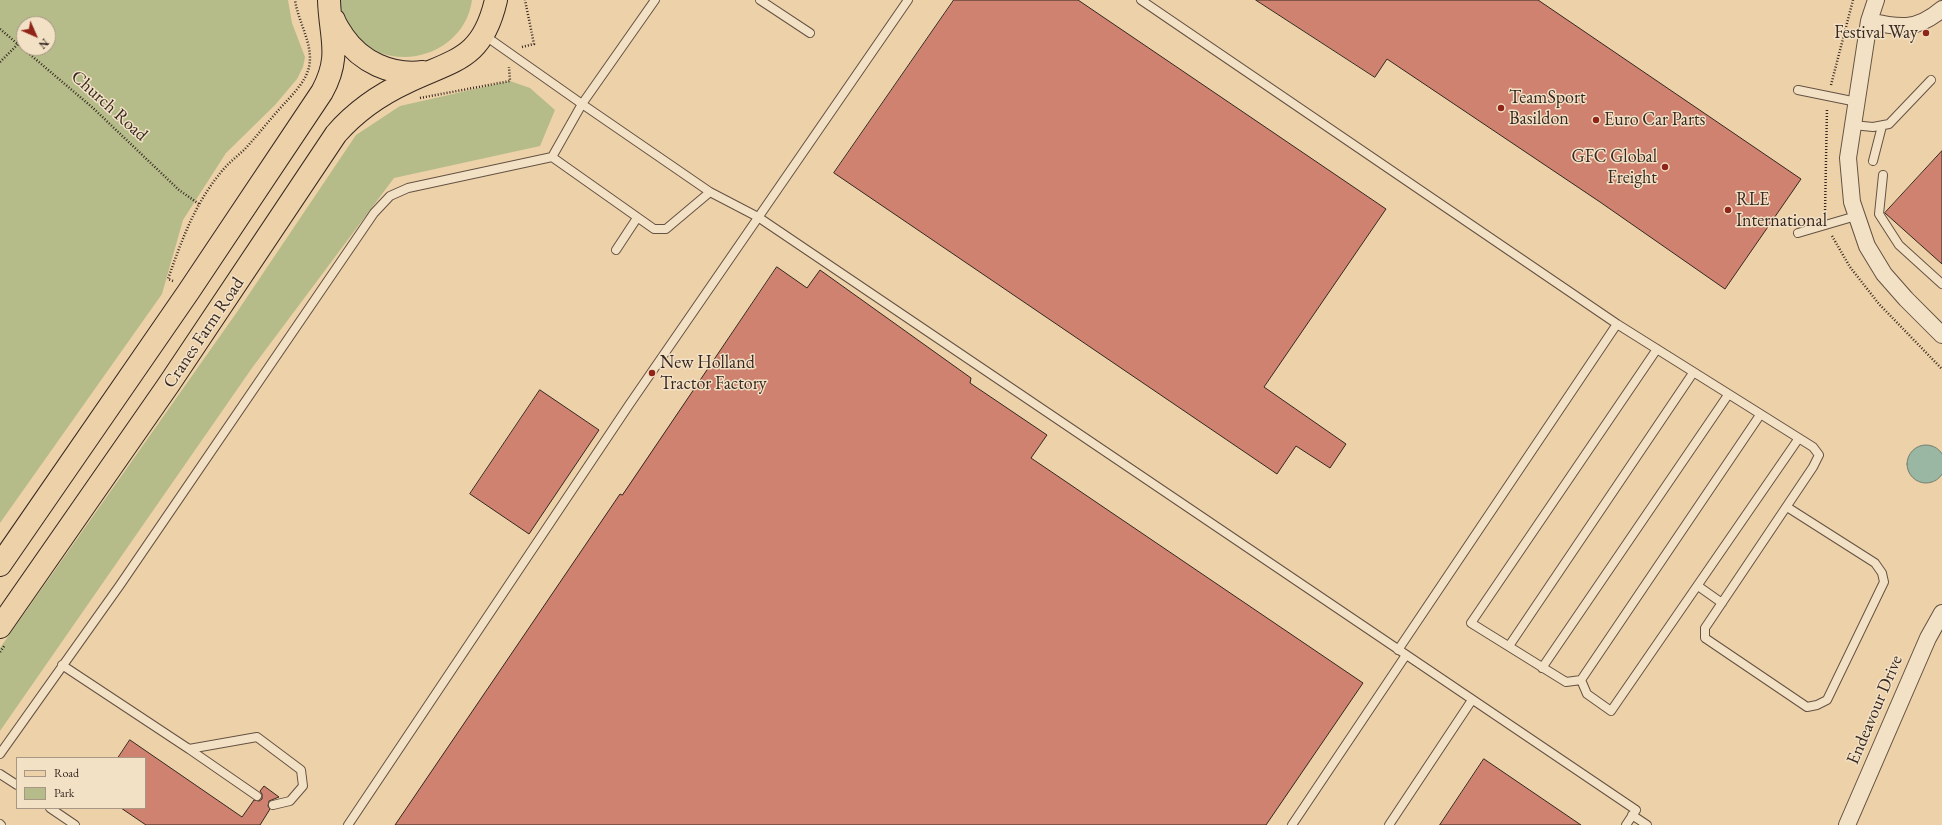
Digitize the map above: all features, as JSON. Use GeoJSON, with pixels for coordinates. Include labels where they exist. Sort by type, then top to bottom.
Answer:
{"type":"FeatureCollection","features":[{"type":"Feature","properties":{"kind":"main road","name":"Cranes Farm Road"},"geometry":{"type":"LineString","coordinates":[[4,634],[336,134],[355,114],[373,100],[434,70],[454,63],[465,55],[484,35],[492,18],[496,0]]}},
{"type":"Feature","properties":{"kind":"main road","name":"Cranes Farm Road"},"geometry":{"type":"LineString","coordinates":[[329,2],[335,24],[350,46],[368,61],[390,71],[413,73],[434,70]]}},
{"type":"Feature","properties":{"kind":"main road","name":"Cranes Farm Road"},"geometry":{"type":"LineString","coordinates":[[0,565],[189,291],[322,92],[328,80],[334,57],[329,2]]}},
{"type":"Feature","properties":{"kind":"street"},"geometry":{"type":"LineString","coordinates":[[1876,0],[1868,21],[1848,158],[1852,202],[1867,246],[1884,274],[1898,291],[1942,335]]}},
{"type":"Feature","properties":{"kind":"street"},"geometry":{"type":"LineString","coordinates":[[1868,21],[1895,27],[1913,25],[1932,18],[1942,10]]}},
{"type":"Feature","properties":{"kind":"street","name":"Endeavour Drive"},"geometry":{"type":"LineString","coordinates":[[1847,825],[1928,638],[1942,613]]}},
{"type":"Feature","properties":{"kind":"lane"},"geometry":{"type":"LineString","coordinates":[[552,157],[582,104],[655,0]]}},
{"type":"Feature","properties":{"kind":"lane"},"geometry":{"type":"LineString","coordinates":[[760,0],[810,33]]}},
{"type":"Feature","properties":{"kind":"lane"},"geometry":{"type":"LineString","coordinates":[[348,825],[629,405],[908,0]]}},
{"type":"Feature","properties":{"kind":"lane"},"geometry":{"type":"LineString","coordinates":[[1141,0],[1617,324],[1760,415],[1813,446],[1819,455],[1813,467],[1705,628],[1705,638],[1807,707],[1817,705],[1827,700],[1884,582],[1882,573],[1875,563],[1787,507]]}},
{"type":"Feature","properties":{"kind":"lane"},"geometry":{"type":"LineString","coordinates":[[484,35],[508,50],[582,104],[710,192],[758,217],[1636,810],[1626,825]]}},
{"type":"Feature","properties":{"kind":"lane"},"geometry":{"type":"LineString","coordinates":[[1853,125],[1882,126],[1889,124],[1932,80]]}},
{"type":"Feature","properties":{"kind":"lane"},"geometry":{"type":"LineString","coordinates":[[1798,90],[1857,102]]}},
{"type":"Feature","properties":{"kind":"lane"},"geometry":{"type":"LineString","coordinates":[[1873,162],[1882,126]]}},
{"type":"Feature","properties":{"kind":"lane"},"geometry":{"type":"LineString","coordinates":[[0,754],[124,579],[374,213],[390,196],[408,188],[552,157],[654,229],[666,229],[710,192]]}},
{"type":"Feature","properties":{"kind":"lane"},"geometry":{"type":"LineString","coordinates":[[1883,175],[1879,214],[1899,245],[1942,284]]}},
{"type":"Feature","properties":{"kind":"lane"},"geometry":{"type":"LineString","coordinates":[[1798,233],[1856,216]]}},
{"type":"Feature","properties":{"kind":"lane"},"geometry":{"type":"LineString","coordinates":[[616,250],[637,218]]}},
{"type":"Feature","properties":{"kind":"lane"},"geometry":{"type":"LineString","coordinates":[[1398,650],[1617,324]]}},
{"type":"Feature","properties":{"kind":"lane"},"geometry":{"type":"LineString","coordinates":[[1657,349],[1471,623],[1566,682],[1580,680],[1760,415]]}},
{"type":"Feature","properties":{"kind":"lane"},"geometry":{"type":"LineString","coordinates":[[1509,646],[1693,373]]}},
{"type":"Feature","properties":{"kind":"lane"},"geometry":{"type":"LineString","coordinates":[[1542,668],[1728,395]]}},
{"type":"Feature","properties":{"kind":"lane"},"geometry":{"type":"LineString","coordinates":[[1580,680],[1587,694],[1611,711],[1799,438]]}},
{"type":"Feature","properties":{"kind":"lane"},"geometry":{"type":"LineString","coordinates":[[1698,586],[1722,603]]}},
{"type":"Feature","properties":{"kind":"lane"},"geometry":{"type":"LineString","coordinates":[[1292,825],[1406,655]]}},
{"type":"Feature","properties":{"kind":"lane"},"geometry":{"type":"LineString","coordinates":[[62,665],[257,796]]}},
{"type":"Feature","properties":{"kind":"lane"},"geometry":{"type":"LineString","coordinates":[[1389,825],[1472,700]]}},
{"type":"Feature","properties":{"kind":"lane"},"geometry":{"type":"LineString","coordinates":[[188,749],[257,737],[301,770],[302,786],[290,801],[273,805]]}},
{"type":"Feature","properties":{"kind":"lane"},"geometry":{"type":"LineString","coordinates":[[0,774],[16,784]]}},
{"type":"Feature","properties":{"kind":"lane"},"geometry":{"type":"LineString","coordinates":[[51,809],[75,825]]}},
{"type":"Feature","properties":{"kind":"lane"},"geometry":{"type":"LineString","coordinates":[[1632,815],[1646,825]]}},
{"type":"Feature","properties":{"kind":"path"},"geometry":{"type":"LineString","coordinates":[[168,278],[178,249],[200,204],[220,174],[245,149],[299,86],[309,69],[311,55],[297,14],[295,0]]}},
{"type":"Feature","properties":{"kind":"path"},"geometry":{"type":"LineString","coordinates":[[414,101],[510,81],[508,50],[534,44],[525,0]]}},
{"type":"Feature","properties":{"kind":"path","name":"Church Road"},"geometry":{"type":"LineString","coordinates":[[0,29],[16,42]]}},
{"type":"Feature","properties":{"kind":"path"},"geometry":{"type":"LineString","coordinates":[[0,62],[16,46]]}},
{"type":"Feature","properties":{"kind":"path","name":"Church Road"},"geometry":{"type":"LineString","coordinates":[[32,56],[103,118],[179,190],[200,204]]}},
{"type":"Feature","properties":{"kind":"path"},"geometry":{"type":"LineString","coordinates":[[0,652],[4,634]]}},
{"type":"Feature","properties":{"kind":"green space"},"geometry":{"type":"Polygon","coordinates":[[[0,0],[288,0],[292,23],[305,57],[303,67],[297,79],[275,105],[226,153],[183,220],[162,294],[0,523],[0,0]]]}},
{"type":"Feature","properties":{"kind":"green space"},"geometry":{"type":"Polygon","coordinates":[[[338,0],[472,0],[467,18],[457,34],[443,45],[428,53],[410,57],[392,56],[375,51],[359,40],[348,26],[338,0]]]}},
{"type":"Feature","properties":{"kind":"green space"},"geometry":{"type":"Polygon","coordinates":[[[510,81],[530,88],[555,110],[540,146],[394,178],[252,368],[0,731],[0,648],[237,312],[356,135],[400,106],[510,81]]]}},
{"type":"Feature","properties":{"kind":"shaded area"},"geometry":{"type":"Polygon","coordinates":[[[1926,445],[1930,446],[1939,451],[1943,457],[1943,471],[1939,477],[1933,481],[1926,483],[1919,481],[1913,477],[1909,471],[1907,464],[1909,457],[1913,451],[1919,447],[1926,445]]]}},
{"type":"Feature","properties":{"kind":"building"},"geometry":{"type":"Polygon","coordinates":[[[954,0],[1078,0],[1386,209],[1264,387],[1346,444],[1330,468],[1296,446],[1277,474],[834,173],[954,0]]]}},
{"type":"Feature","properties":{"kind":"building"},"geometry":{"type":"Polygon","coordinates":[[[1256,0],[1538,0],[1801,179],[1725,289],[1600,202],[1387,59],[1375,77],[1256,0]]]}},
{"type":"Feature","properties":{"kind":"building"},"geometry":{"type":"Polygon","coordinates":[[[1942,151],[1942,264],[1885,213],[1942,151]]]}},
{"type":"Feature","properties":{"kind":"building"},"geometry":{"type":"Polygon","coordinates":[[[777,267],[807,288],[820,270],[971,378],[970,383],[1047,435],[1031,458],[1363,683],[1266,825],[395,825],[620,494],[622,495],[777,267]]]}},
{"type":"Feature","properties":{"kind":"building"},"geometry":{"type":"Polygon","coordinates":[[[540,390],[599,430],[529,534],[470,494],[540,390]]]}},
{"type":"Feature","properties":{"kind":"building"},"geometry":{"type":"Polygon","coordinates":[[[130,740],[242,817],[254,800],[259,801],[262,799],[262,794],[260,791],[264,786],[279,797],[269,801],[268,806],[270,809],[260,825],[146,825],[122,809],[146,809],[146,757],[119,757],[130,740]]]}},
{"type":"Feature","properties":{"kind":"building"},"geometry":{"type":"Polygon","coordinates":[[[1484,759],[1581,825],[1440,825],[1484,759]]]}},
{"type":"Feature","properties":{"kind":"place","name":"Festival Way"},"geometry":{"type":"Point","coordinates":[1926,33]}},
{"type":"Feature","properties":{"kind":"place","name":"TeamSport Basildon"},"geometry":{"type":"Point","coordinates":[1501,108]}},
{"type":"Feature","properties":{"kind":"place","name":"Euro Car Parts"},"geometry":{"type":"Point","coordinates":[1596,120]}},
{"type":"Feature","properties":{"kind":"place","name":"GFC Global Freight"},"geometry":{"type":"Point","coordinates":[1665,167]}},
{"type":"Feature","properties":{"kind":"place","name":"RLE International"},"geometry":{"type":"Point","coordinates":[1728,210]}},
{"type":"Feature","properties":{"kind":"place","name":"New Holland Tractor Factory"},"geometry":{"type":"Point","coordinates":[652,373]}}]}
